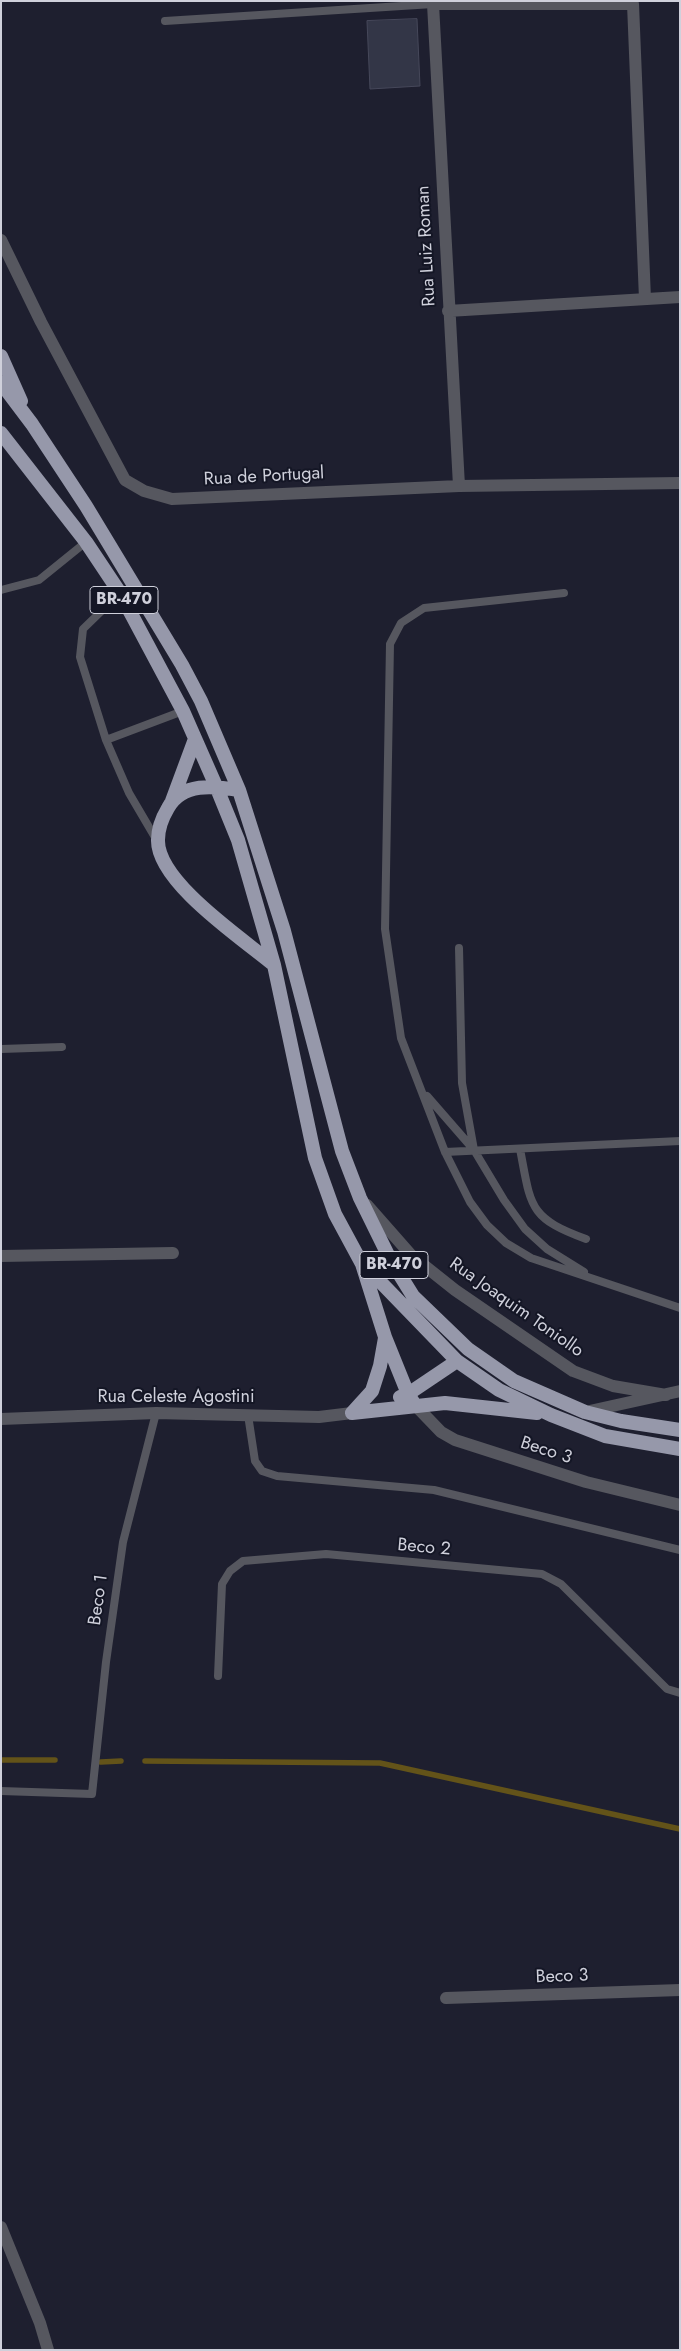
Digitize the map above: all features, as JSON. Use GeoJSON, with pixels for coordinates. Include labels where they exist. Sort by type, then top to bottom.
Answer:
{"type":"FeatureCollection","features":[{"type":"Feature","properties":{"kind":"highway"},"geometry":{"type":"LineString","coordinates":[[1,356],[32,424]]}},
{"type":"Feature","properties":{"kind":"highway","name":"BR-470"},"geometry":{"type":"LineString","coordinates":[[1,383],[32,424],[86,506],[182,665],[201,701],[239,790],[284,931],[342,1151],[360,1198],[390,1259],[413,1296],[468,1349],[514,1381],[585,1412],[621,1421],[680,1430]]}},
{"type":"Feature","properties":{"kind":"highway","name":"BR-470"},"geometry":{"type":"LineString","coordinates":[[1,432],[86,542],[120,592],[183,711],[216,786],[238,840],[274,966],[315,1158],[335,1214],[362,1264],[456,1362],[499,1390],[551,1415],[605,1436],[680,1450]]}},
{"type":"Feature","properties":{"kind":"highway"},"geometry":{"type":"LineString","coordinates":[[195,738],[172,802],[160,822],[157,841],[164,865],[182,889],[274,966]]}},
{"type":"Feature","properties":{"kind":"highway"},"geometry":{"type":"LineString","coordinates":[[172,802],[185,790],[216,786],[239,790]]}},
{"type":"Feature","properties":{"kind":"highway"},"geometry":{"type":"LineString","coordinates":[[362,1264],[385,1338],[411,1400]]}},
{"type":"Feature","properties":{"kind":"highway"},"geometry":{"type":"LineString","coordinates":[[352,1413],[372,1391],[380,1366],[385,1338]]}},
{"type":"Feature","properties":{"kind":"highway"},"geometry":{"type":"LineString","coordinates":[[411,1400],[456,1362]]}},
{"type":"Feature","properties":{"kind":"highway"},"geometry":{"type":"LineString","coordinates":[[352,1413],[411,1400],[471,1404],[551,1415],[585,1412]]}},
{"type":"Feature","properties":{"kind":"street"},"geometry":{"type":"LineString","coordinates":[[432,4],[633,4],[645,298]]}},
{"type":"Feature","properties":{"kind":"street","name":"Rua Luiz Roman"},"geometry":{"type":"LineString","coordinates":[[432,4],[459,486]]}},
{"type":"Feature","properties":{"kind":"street","name":"Rua de Portugal"},"geometry":{"type":"LineString","coordinates":[[1,240],[41,322],[125,480],[144,491],[172,499],[459,486],[680,484]]}},
{"type":"Feature","properties":{"kind":"street"},"geometry":{"type":"LineString","coordinates":[[448,311],[680,297]]}},
{"type":"Feature","properties":{"kind":"street","name":"Rua Joaquim Toniollo"},"geometry":{"type":"LineString","coordinates":[[360,1198],[419,1261],[455,1290],[573,1371],[613,1386],[666,1395],[680,1391]]}},
{"type":"Feature","properties":{"kind":"street"},"geometry":{"type":"LineString","coordinates":[[1,1256],[172,1252]]}},
{"type":"Feature","properties":{"kind":"street"},"geometry":{"type":"LineString","coordinates":[[585,1412],[666,1395]]}},
{"type":"Feature","properties":{"kind":"street","name":"Beco 3"},"geometry":{"type":"LineString","coordinates":[[411,1400],[441,1432],[455,1440],[586,1482],[680,1505]]}},
{"type":"Feature","properties":{"kind":"street","name":"Rua Celeste Agostini"},"geometry":{"type":"LineString","coordinates":[[1,1419],[156,1413],[319,1417],[352,1413]]}},
{"type":"Feature","properties":{"kind":"street","name":"Beco 3"},"geometry":{"type":"LineString","coordinates":[[446,1998],[680,1990]]}},
{"type":"Feature","properties":{"kind":"street"},"geometry":{"type":"LineString","coordinates":[[1,2226],[40,2323],[48,2350]]}},
{"type":"Feature","properties":{"kind":"lane"},"geometry":{"type":"LineString","coordinates":[[165,21],[432,4]]}},
{"type":"Feature","properties":{"kind":"lane"},"geometry":{"type":"LineString","coordinates":[[1,590],[39,580],[86,542]]}},
{"type":"Feature","properties":{"kind":"lane"},"geometry":{"type":"LineString","coordinates":[[120,592],[83,629],[80,640],[80,657],[106,740],[129,793],[157,841]]}},
{"type":"Feature","properties":{"kind":"lane"},"geometry":{"type":"LineString","coordinates":[[564,594],[424,608],[401,623],[390,644],[385,929],[401,1038],[445,1152],[470,1202],[487,1225],[506,1243],[531,1258],[680,1308]]}},
{"type":"Feature","properties":{"kind":"lane"},"geometry":{"type":"LineString","coordinates":[[106,740],[183,711]]}},
{"type":"Feature","properties":{"kind":"lane"},"geometry":{"type":"LineString","coordinates":[[459,948],[462,1083],[474,1150]]}},
{"type":"Feature","properties":{"kind":"lane"},"geometry":{"type":"LineString","coordinates":[[1,1049],[62,1047]]}},
{"type":"Feature","properties":{"kind":"lane"},"geometry":{"type":"LineString","coordinates":[[422,1091],[474,1150],[504,1200],[525,1229],[547,1249],[594,1278]]}},
{"type":"Feature","properties":{"kind":"lane"},"geometry":{"type":"LineString","coordinates":[[445,1152],[680,1141]]}},
{"type":"Feature","properties":{"kind":"lane"},"geometry":{"type":"LineString","coordinates":[[520,1149],[530,1199],[542,1217],[558,1229],[586,1239]]}},
{"type":"Feature","properties":{"kind":"lane","name":"Beco 1"},"geometry":{"type":"LineString","coordinates":[[1,1791],[92,1794],[106,1662],[123,1542],[156,1413]]}},
{"type":"Feature","properties":{"kind":"lane"},"geometry":{"type":"LineString","coordinates":[[248,1415],[255,1461],[262,1471],[277,1476],[434,1490],[680,1550]]}},
{"type":"Feature","properties":{"kind":"lane","name":"Beco 2"},"geometry":{"type":"LineString","coordinates":[[218,1676],[222,1584],[230,1571],[243,1561],[326,1554],[542,1574],[561,1584],[667,1690],[680,1693]]}},
{"type":"Feature","properties":{"kind":"building"},"geometry":{"type":"Polygon","coordinates":[[[417,19],[420,86],[370,89],[367,21],[417,19]]]}},
{"type":"Feature","properties":{"kind":"waterway"},"geometry":{"type":"LineString","coordinates":[[1,1760],[55,1760]]}},
{"type":"Feature","properties":{"kind":"waterway"},"geometry":{"type":"LineString","coordinates":[[101,1762],[121,1761]]}},
{"type":"Feature","properties":{"kind":"waterway"},"geometry":{"type":"LineString","coordinates":[[145,1761],[380,1763],[680,1829]]}}]}
